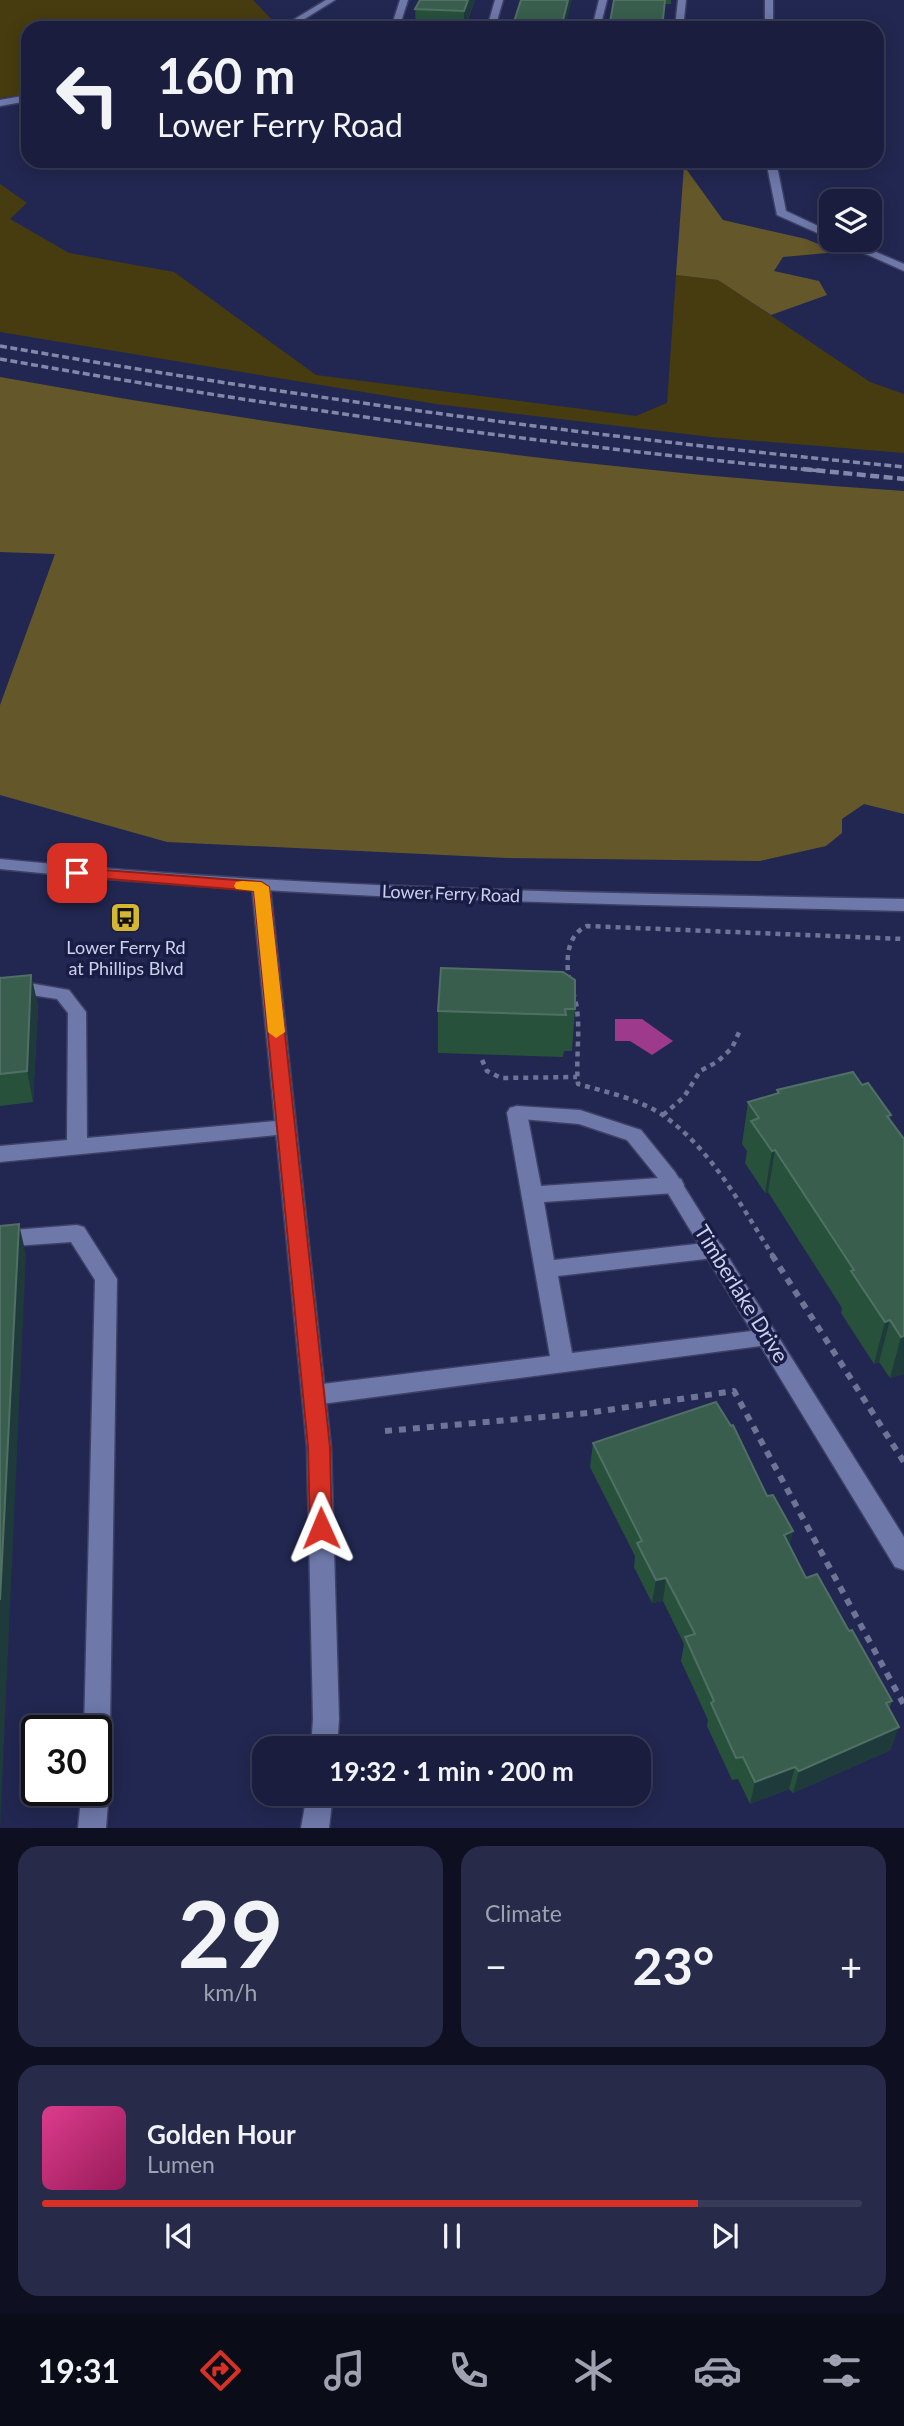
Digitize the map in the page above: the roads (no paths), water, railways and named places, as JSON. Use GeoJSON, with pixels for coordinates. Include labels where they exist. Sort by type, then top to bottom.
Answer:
{"type":"FeatureCollection","features":[{"type":"Feature","properties":{"kind":"street"},"geometry":{"type":"LineString","coordinates":[[296,21],[331,0]]}},
{"type":"Feature","properties":{"kind":"street"},"geometry":{"type":"LineString","coordinates":[[397,21],[404,0]]}},
{"type":"Feature","properties":{"kind":"street"},"geometry":{"type":"LineString","coordinates":[[493,21],[499,0]]}},
{"type":"Feature","properties":{"kind":"street"},"geometry":{"type":"LineString","coordinates":[[598,21],[603,0]]}},
{"type":"Feature","properties":{"kind":"street"},"geometry":{"type":"LineString","coordinates":[[680,21],[682,0]]}},
{"type":"Feature","properties":{"kind":"street"},"geometry":{"type":"LineString","coordinates":[[769,0],[769,21]]}},
{"type":"Feature","properties":{"kind":"street"},"geometry":{"type":"LineString","coordinates":[[0,103],[21,100]]}},
{"type":"Feature","properties":{"kind":"street"},"geometry":{"type":"LineString","coordinates":[[772,168],[781,213],[819,230]]}},
{"type":"Feature","properties":{"kind":"street"},"geometry":{"type":"LineString","coordinates":[[867,252],[904,268]]}},
{"type":"Feature","properties":{"kind":"street","name":"Lower Ferry Road"},"geometry":{"type":"LineString","coordinates":[[0,864],[103,876],[261,887],[904,905]]}},
{"type":"Feature","properties":{"kind":"street"},"geometry":{"type":"LineString","coordinates":[[261,887],[319,1447],[325,1736]]}},
{"type":"Feature","properties":{"kind":"street"},"geometry":{"type":"LineString","coordinates":[[0,984],[63,994],[77,1012],[78,1145]]}},
{"type":"Feature","properties":{"kind":"street","name":"Timberlake Drive"},"geometry":{"type":"LineString","coordinates":[[532,1195],[517,1113],[580,1117],[635,1135],[674,1185],[904,1559]]}},
{"type":"Feature","properties":{"kind":"street"},"geometry":{"type":"LineString","coordinates":[[0,1154],[286,1127]]}},
{"type":"Feature","properties":{"kind":"street"},"geometry":{"type":"LineString","coordinates":[[563,1364],[532,1195],[674,1185]]}},
{"type":"Feature","properties":{"kind":"street"},"geometry":{"type":"LineString","coordinates":[[0,1239],[77,1233],[106,1279],[97,1715]]}},
{"type":"Feature","properties":{"kind":"street"},"geometry":{"type":"LineString","coordinates":[[546,1269],[714,1250]]}},
{"type":"Feature","properties":{"kind":"street"},"geometry":{"type":"LineString","coordinates":[[314,1395],[768,1338]]}},
{"type":"Feature","properties":{"kind":"street"},"geometry":{"type":"LineString","coordinates":[[92,1828],[94,1806]]}},
{"type":"Feature","properties":{"kind":"street"},"geometry":{"type":"LineString","coordinates":[[315,1828],[318,1806]]}},
{"type":"Feature","properties":{"kind":"railway"},"geometry":{"type":"LineString","coordinates":[[0,346],[225,383],[451,415],[904,467]]}},
{"type":"Feature","properties":{"kind":"railway"},"geometry":{"type":"LineString","coordinates":[[0,359],[204,393],[512,437],[822,471]]}},
{"type":"Feature","properties":{"kind":"railway"},"geometry":{"type":"LineString","coordinates":[[803,469],[904,479]]}},
{"type":"Feature","properties":{"kind":"place","name":"Lower Ferry Rd at Phillips Blvd"},"geometry":{"type":"Point","coordinates":[126,918]}}]}
